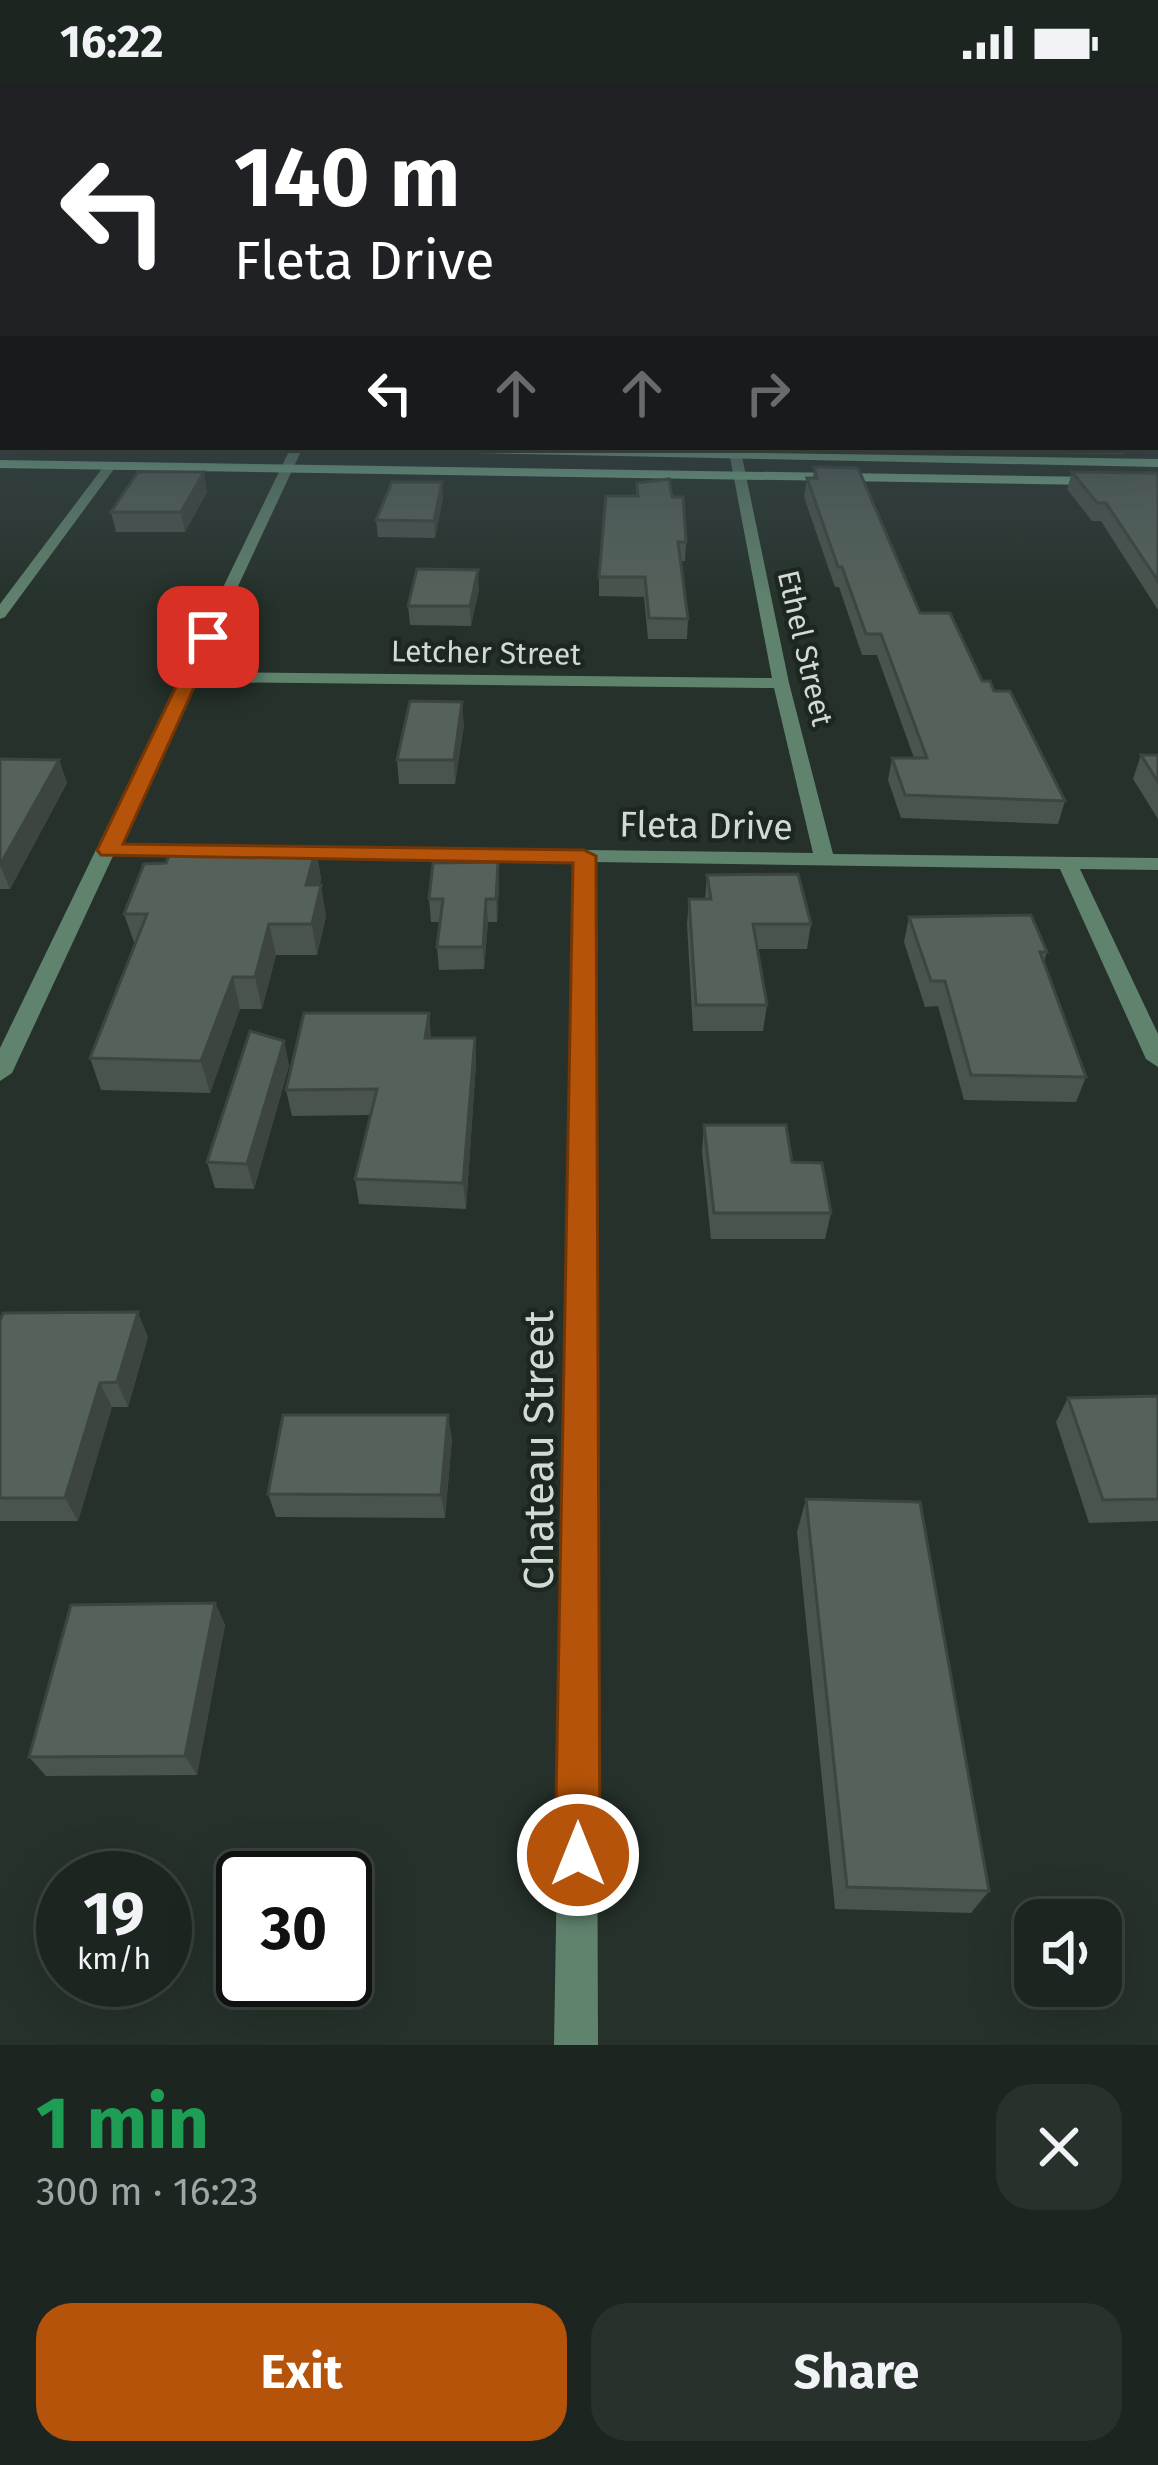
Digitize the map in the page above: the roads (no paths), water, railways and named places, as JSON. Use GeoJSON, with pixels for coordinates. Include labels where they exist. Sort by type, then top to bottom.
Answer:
{"type":"FeatureCollection","features":[{"type":"Feature","properties":{"kind":"main road"},"geometry":{"type":"LineString","coordinates":[[574,450],[1158,464]]}},
{"type":"Feature","properties":{"kind":"main road"},"geometry":{"type":"LineString","coordinates":[[0,464],[1158,482]]}},
{"type":"Feature","properties":{"kind":"street"},"geometry":{"type":"LineString","coordinates":[[0,1072],[295,450]]}},
{"type":"Feature","properties":{"kind":"street"},"geometry":{"type":"LineString","coordinates":[[1007,450],[1014,460]]}},
{"type":"Feature","properties":{"kind":"street","name":"Ethel Street"},"geometry":{"type":"LineString","coordinates":[[735,452],[782,683],[825,860]]}},
{"type":"Feature","properties":{"kind":"street"},"geometry":{"type":"LineString","coordinates":[[0,614],[111,465]]}},
{"type":"Feature","properties":{"kind":"street","name":"Letcher Street"},"geometry":{"type":"LineString","coordinates":[[190,677],[782,683]]}},
{"type":"Feature","properties":{"kind":"street"},"geometry":{"type":"LineString","coordinates":[[109,850],[228,852]]}},
{"type":"Feature","properties":{"kind":"street","name":"Fleta Drive"},"geometry":{"type":"LineString","coordinates":[[251,852],[1158,864]]}},
{"type":"Feature","properties":{"kind":"street","name":"Chateau Street"},"geometry":{"type":"LineString","coordinates":[[576,2045],[584,856]]}},
{"type":"Feature","properties":{"kind":"street"},"geometry":{"type":"LineString","coordinates":[[1068,863],[1158,1059]]}}]}
